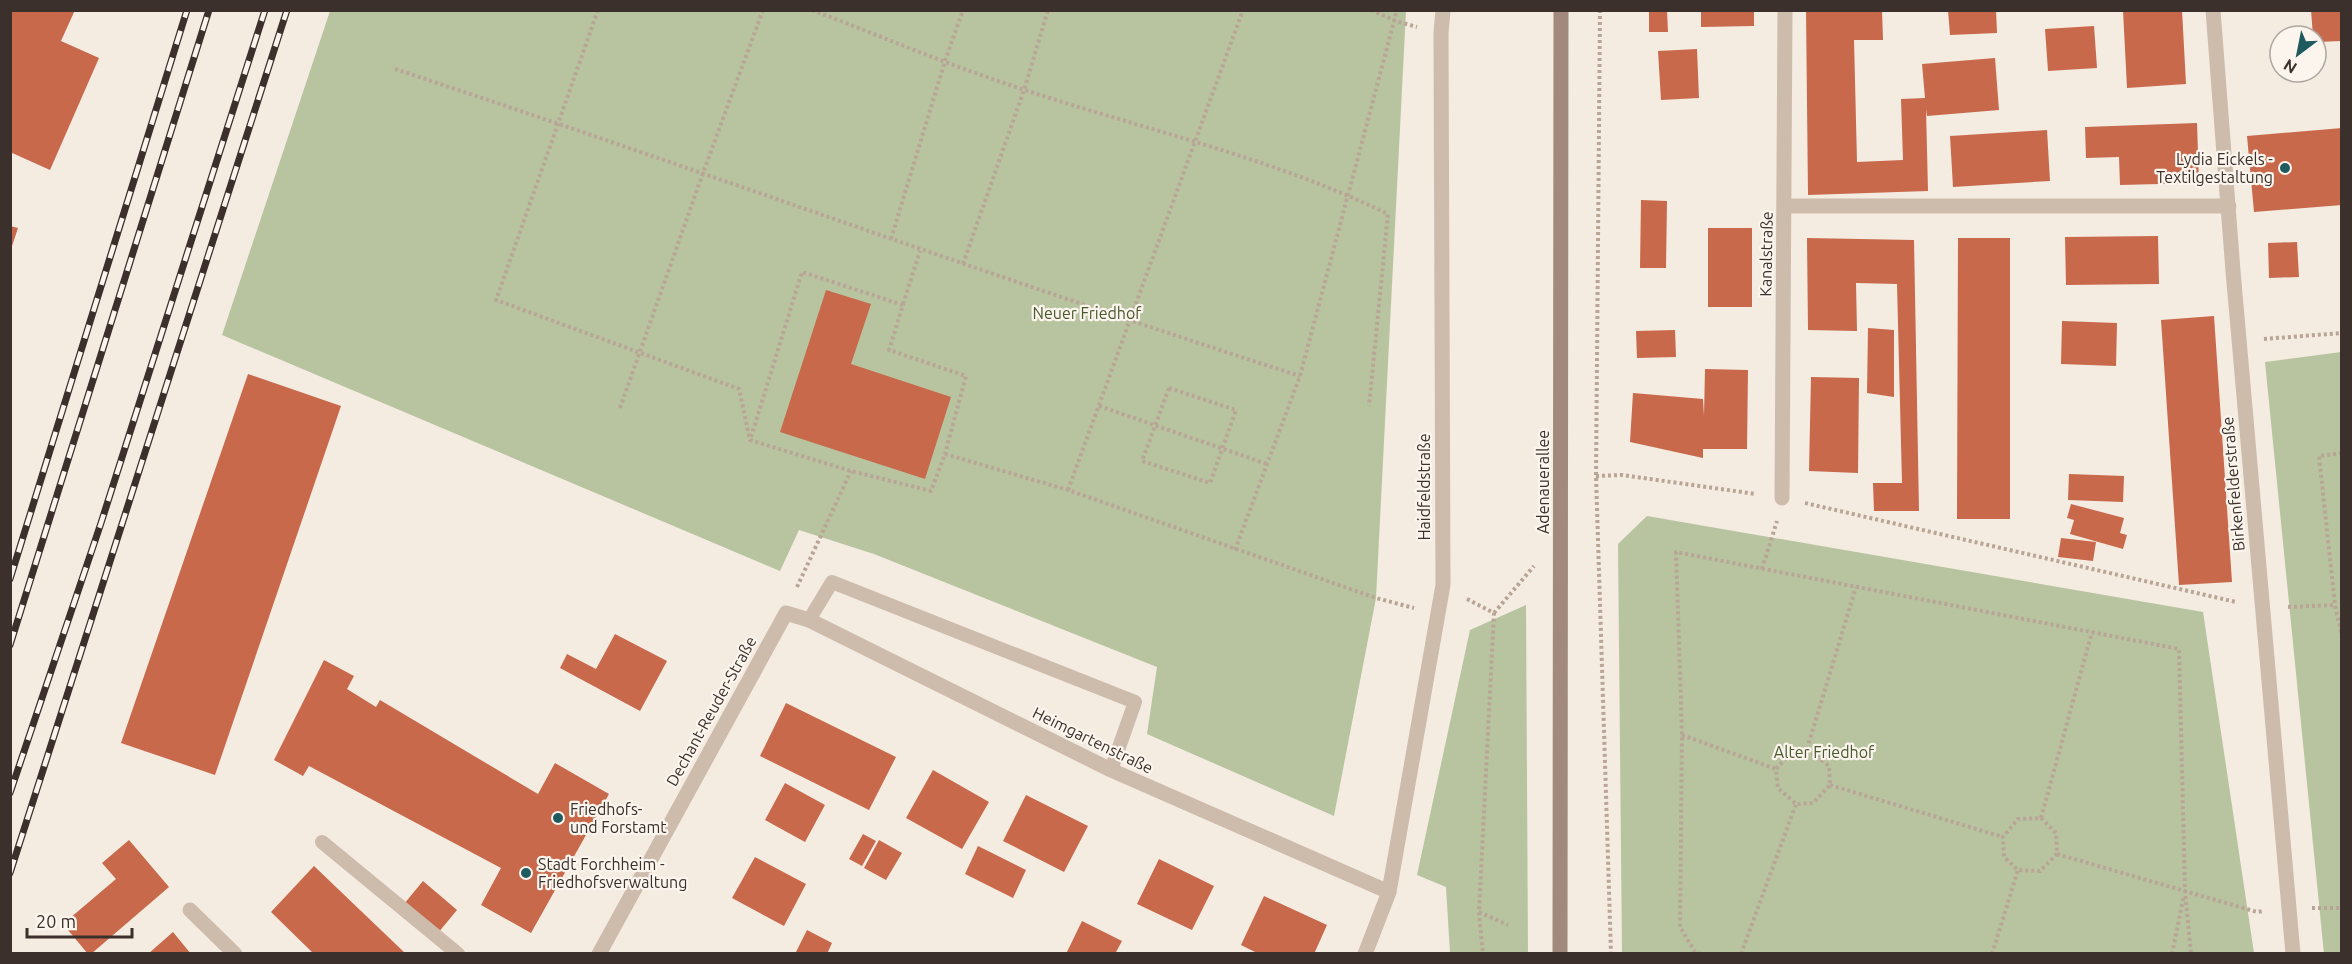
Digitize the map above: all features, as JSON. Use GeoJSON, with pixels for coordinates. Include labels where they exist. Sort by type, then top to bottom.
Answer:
{"type":"FeatureCollection","features":[{"type":"Feature","properties":{"kind":"main road","name":"Adenauerallee"},"geometry":{"type":"LineString","coordinates":[[1560,954],[1561,10]]}},
{"type":"Feature","properties":{"kind":"street","name":"Haidfeldstraße"},"geometry":{"type":"LineString","coordinates":[[1365,954],[1389,892],[1443,585],[1441,33],[1443,10]]}},
{"type":"Feature","properties":{"kind":"street","name":"Kanalstraße"},"geometry":{"type":"LineString","coordinates":[[1782,498],[1785,10]]}},
{"type":"Feature","properties":{"kind":"street","name":"Birkenfelderstraße"},"geometry":{"type":"LineString","coordinates":[[2212,10],[2293,954]]}},
{"type":"Feature","properties":{"kind":"street"},"geometry":{"type":"LineString","coordinates":[[1784,206],[2229,207]]}},
{"type":"Feature","properties":{"kind":"street","name":"Heimgartenstraße"},"geometry":{"type":"LineString","coordinates":[[786,612],[809,620],[1111,771],[1389,892]]}},
{"type":"Feature","properties":{"kind":"street","name":"Dechant-Reuder-Straße"},"geometry":{"type":"LineString","coordinates":[[599,954],[786,612]]}},
{"type":"Feature","properties":{"kind":"street"},"geometry":{"type":"LineString","coordinates":[[190,910],[235,954]]}},
{"type":"Feature","properties":{"kind":"lane"},"geometry":{"type":"LineString","coordinates":[[809,620],[832,582],[1135,702],[1111,771]]}},
{"type":"Feature","properties":{"kind":"lane"},"geometry":{"type":"LineString","coordinates":[[322,842],[458,954]]}},
{"type":"Feature","properties":{"kind":"path"},"geometry":{"type":"LineString","coordinates":[[598,10],[496,300],[739,389],[750,440]]}},
{"type":"Feature","properties":{"kind":"path"},"geometry":{"type":"LineString","coordinates":[[621,408],[763,10]]}},
{"type":"Feature","properties":{"kind":"path"},"geometry":{"type":"LineString","coordinates":[[812,10],[1024,90],[1194,141],[1349,195],[1388,214],[1369,406]]}},
{"type":"Feature","properties":{"kind":"path"},"geometry":{"type":"LineString","coordinates":[[891,239],[945,61],[963,10]]}},
{"type":"Feature","properties":{"kind":"path"},"geometry":{"type":"LineString","coordinates":[[963,264],[1024,90],[1048,10]]}},
{"type":"Feature","properties":{"kind":"path"},"geometry":{"type":"LineString","coordinates":[[1068,490],[1243,10]]}},
{"type":"Feature","properties":{"kind":"path"},"geometry":{"type":"LineString","coordinates":[[1371,10],[1396,21],[1441,33]]}},
{"type":"Feature","properties":{"kind":"path"},"geometry":{"type":"LineString","coordinates":[[1235,550],[1300,376],[1396,21],[1397,10]]}},
{"type":"Feature","properties":{"kind":"path"},"geometry":{"type":"LineString","coordinates":[[1600,10],[1596,476],[1611,954]]}},
{"type":"Feature","properties":{"kind":"path"},"geometry":{"type":"LineString","coordinates":[[396,69],[559,123],[920,251],[1129,322],[1300,376]]}},
{"type":"Feature","properties":{"kind":"path"},"geometry":{"type":"LineString","coordinates":[[750,440],[851,471],[931,491],[945,454],[966,376],[889,350],[920,251]]}},
{"type":"Feature","properties":{"kind":"path"},"geometry":{"type":"LineString","coordinates":[[750,440],[802,272],[903,304]]}},
{"type":"Feature","properties":{"kind":"path"},"geometry":{"type":"LineString","coordinates":[[2239,341],[2342,333]]}},
{"type":"Feature","properties":{"kind":"path"},"geometry":{"type":"LineString","coordinates":[[1169,388],[1236,410],[1210,483],[1142,461],[1155,426],[1169,388]]}},
{"type":"Feature","properties":{"kind":"path"},"geometry":{"type":"LineString","coordinates":[[1099,406],[1267,465]]}},
{"type":"Feature","properties":{"kind":"path"},"geometry":{"type":"LineString","coordinates":[[2342,453],[2319,456],[2336,605],[2342,637]]}},
{"type":"Feature","properties":{"kind":"path"},"geometry":{"type":"LineString","coordinates":[[945,454],[1068,490],[1376,598],[1438,614]]}},
{"type":"Feature","properties":{"kind":"path"},"geometry":{"type":"LineString","coordinates":[[786,612],[851,471]]}},
{"type":"Feature","properties":{"kind":"path"},"geometry":{"type":"LineString","coordinates":[[1596,476],[1622,475],[1782,498],[2262,608]]}},
{"type":"Feature","properties":{"kind":"path"},"geometry":{"type":"LineString","coordinates":[[1762,569],[1776,531],[1782,498]]}},
{"type":"Feature","properties":{"kind":"path"},"geometry":{"type":"LineString","coordinates":[[1483,954],[1479,912],[1494,613],[1561,534]]}},
{"type":"Feature","properties":{"kind":"path"},"geometry":{"type":"LineString","coordinates":[[1701,954],[1695,952],[1680,927],[1682,735],[1676,552],[2179,649],[2185,891],[2191,954]]}},
{"type":"Feature","properties":{"kind":"path"},"geometry":{"type":"LineString","coordinates":[[1443,585],[1494,613]]}},
{"type":"Feature","properties":{"kind":"path"},"geometry":{"type":"LineString","coordinates":[[1807,749],[1856,587]]}},
{"type":"Feature","properties":{"kind":"path"},"geometry":{"type":"LineString","coordinates":[[2302,607],[2336,605]]}},
{"type":"Feature","properties":{"kind":"path"},"geometry":{"type":"LineString","coordinates":[[2041,818],[2092,632]]}},
{"type":"Feature","properties":{"kind":"path"},"geometry":{"type":"LineString","coordinates":[[1682,735],[1776,769]]}},
{"type":"Feature","properties":{"kind":"path"},"geometry":{"type":"LineString","coordinates":[[1807,749],[1829,766],[1830,785],[1813,803],[1796,804],[1778,789],[1776,769],[1792,751],[1807,749]]}},
{"type":"Feature","properties":{"kind":"path"},"geometry":{"type":"LineString","coordinates":[[1830,785],[2003,837]]}},
{"type":"Feature","properties":{"kind":"path"},"geometry":{"type":"LineString","coordinates":[[1741,954],[1796,804]]}},
{"type":"Feature","properties":{"kind":"path"},"geometry":{"type":"LineString","coordinates":[[2041,818],[2056,833],[2057,854],[2040,871],[2018,870],[2004,857],[2003,837],[2018,819],[2041,818]]}},
{"type":"Feature","properties":{"kind":"path"},"geometry":{"type":"LineString","coordinates":[[2057,854],[2257,912],[2289,909]]}},
{"type":"Feature","properties":{"kind":"path"},"geometry":{"type":"LineString","coordinates":[[1992,954],[2018,870]]}},
{"type":"Feature","properties":{"kind":"path"},"geometry":{"type":"LineString","coordinates":[[2172,954],[2185,891]]}},
{"type":"Feature","properties":{"kind":"path"},"geometry":{"type":"LineString","coordinates":[[2325,907],[2342,908]]}},
{"type":"Feature","properties":{"kind":"path"},"geometry":{"type":"LineString","coordinates":[[1479,912],[1508,925]]}},
{"type":"Feature","properties":{"kind":"green space","name":"Neuer Friedhof"},"geometry":{"type":"Polygon","coordinates":[[[330,11],[1406,11],[1376,598],[1334,816],[1147,734],[1157,667],[874,554],[799,530],[780,571],[222,335],[330,11]]]}},
{"type":"Feature","properties":{"kind":"green space"},"geometry":{"type":"Polygon","coordinates":[[[2341,352],[2342,953],[2324,954],[2265,362],[2341,352]]]}},
{"type":"Feature","properties":{"kind":"green space","name":"Alter Friedhof"},"geometry":{"type":"Polygon","coordinates":[[[1647,516],[2203,612],[2254,953],[1622,953],[1618,544],[1647,516]]]}},
{"type":"Feature","properties":{"kind":"green space"},"geometry":{"type":"Polygon","coordinates":[[[1526,605],[1528,953],[1450,953],[1446,887],[1417,875],[1470,630],[1526,605]]]}},
{"type":"Feature","properties":{"kind":"building"},"geometry":{"type":"Polygon","coordinates":[[[10,10],[75,10],[61,41],[99,58],[50,170],[10,152],[10,10]]]}},
{"type":"Feature","properties":{"kind":"building"},"geometry":{"type":"Polygon","coordinates":[[[1649,10],[1667,10],[1668,32],[1649,32],[1649,10]]]}},
{"type":"Feature","properties":{"kind":"building"},"geometry":{"type":"Polygon","coordinates":[[[1701,10],[1754,10],[1754,26],[1701,27],[1701,10]]]}},
{"type":"Feature","properties":{"kind":"building"},"geometry":{"type":"Polygon","coordinates":[[[1806,10],[1882,10],[1883,40],[1854,40],[1857,162],[1903,160],[1901,99],[1925,98],[1922,64],[1995,58],[1999,110],[1927,116],[1926,109],[1928,191],[1808,195],[1806,10]]]}},
{"type":"Feature","properties":{"kind":"building"},"geometry":{"type":"Polygon","coordinates":[[[1948,10],[1996,10],[1997,33],[1950,35],[1948,10]]]}},
{"type":"Feature","properties":{"kind":"building"},"geometry":{"type":"Polygon","coordinates":[[[2123,10],[2182,10],[2186,84],[2127,88],[2123,10]]]}},
{"type":"Feature","properties":{"kind":"building"},"geometry":{"type":"Polygon","coordinates":[[[2311,10],[2342,10],[2342,41],[2328,42],[2328,24],[2312,24],[2311,10]]]}},
{"type":"Feature","properties":{"kind":"building"},"geometry":{"type":"Polygon","coordinates":[[[2094,26],[2097,68],[2048,71],[2045,29],[2094,26]]]}},
{"type":"Feature","properties":{"kind":"building"},"geometry":{"type":"Polygon","coordinates":[[[1697,49],[1699,98],[1661,100],[1658,51],[1697,49]]]}},
{"type":"Feature","properties":{"kind":"building"},"geometry":{"type":"Polygon","coordinates":[[[2197,123],[2199,183],[2120,185],[2119,157],[2086,158],[2085,127],[2197,123]]]}},
{"type":"Feature","properties":{"kind":"building"},"geometry":{"type":"Polygon","coordinates":[[[2342,128],[2342,205],[2254,212],[2247,136],[2342,128]]]}},
{"type":"Feature","properties":{"kind":"building"},"geometry":{"type":"Polygon","coordinates":[[[2047,130],[2050,181],[1953,187],[1950,136],[2047,130]]]}},
{"type":"Feature","properties":{"kind":"building"},"geometry":{"type":"Polygon","coordinates":[[[1641,200],[1667,201],[1666,268],[1640,268],[1641,200]]]}},
{"type":"Feature","properties":{"kind":"building"},"geometry":{"type":"Polygon","coordinates":[[[10,226],[18,228],[11,249],[10,249],[10,226]]]}},
{"type":"Feature","properties":{"kind":"building"},"geometry":{"type":"Polygon","coordinates":[[[1708,228],[1752,228],[1752,307],[1708,307],[1708,228]]]}},
{"type":"Feature","properties":{"kind":"building"},"geometry":{"type":"Polygon","coordinates":[[[2158,236],[2159,284],[2066,285],[2065,237],[2158,236]]]}},
{"type":"Feature","properties":{"kind":"building"},"geometry":{"type":"Polygon","coordinates":[[[1807,238],[1914,240],[1919,511],[1874,511],[1873,483],[1902,483],[1897,284],[1856,283],[1857,331],[1808,330],[1807,238]]]}},
{"type":"Feature","properties":{"kind":"building"},"geometry":{"type":"Polygon","coordinates":[[[1958,238],[2010,238],[2010,519],[1957,519],[1958,238]]]}},
{"type":"Feature","properties":{"kind":"building"},"geometry":{"type":"Polygon","coordinates":[[[2297,242],[2299,277],[2269,278],[2268,243],[2297,242]]]}},
{"type":"Feature","properties":{"kind":"building"},"geometry":{"type":"Polygon","coordinates":[[[826,290],[871,304],[851,364],[951,397],[925,479],[780,432],[826,290]]]}},
{"type":"Feature","properties":{"kind":"building"},"geometry":{"type":"Polygon","coordinates":[[[2214,316],[2232,582],[2179,585],[2161,320],[2214,316]]]}},
{"type":"Feature","properties":{"kind":"building"},"geometry":{"type":"Polygon","coordinates":[[[2062,321],[2117,323],[2116,366],[2061,364],[2062,321]]]}},
{"type":"Feature","properties":{"kind":"building"},"geometry":{"type":"Polygon","coordinates":[[[1868,328],[1894,330],[1894,397],[1867,393],[1868,328]]]}},
{"type":"Feature","properties":{"kind":"building"},"geometry":{"type":"Polygon","coordinates":[[[1675,330],[1676,357],[1637,358],[1636,331],[1675,330]]]}},
{"type":"Feature","properties":{"kind":"building"},"geometry":{"type":"Polygon","coordinates":[[[1705,369],[1748,370],[1747,449],[1703,449],[1703,458],[1630,442],[1633,393],[1703,399],[1704,416],[1705,369]]]}},
{"type":"Feature","properties":{"kind":"building"},"geometry":{"type":"Polygon","coordinates":[[[248,374],[341,406],[215,775],[121,743],[248,374]]]}},
{"type":"Feature","properties":{"kind":"building"},"geometry":{"type":"Polygon","coordinates":[[[1811,377],[1859,378],[1858,473],[1809,471],[1811,377]]]}},
{"type":"Feature","properties":{"kind":"building"},"geometry":{"type":"Polygon","coordinates":[[[2069,474],[2124,476],[2123,502],[2068,500],[2069,474]]]}},
{"type":"Feature","properties":{"kind":"building"},"geometry":{"type":"Polygon","coordinates":[[[2071,504],[2124,518],[2120,533],[2127,535],[2123,549],[2070,534],[2074,520],[2067,518],[2071,504]]]}},
{"type":"Feature","properties":{"kind":"building"},"geometry":{"type":"Polygon","coordinates":[[[2061,538],[2096,542],[2093,561],[2058,557],[2061,538]]]}},
{"type":"Feature","properties":{"kind":"building"},"geometry":{"type":"Polygon","coordinates":[[[615,634],[667,661],[640,711],[560,668],[567,654],[596,669],[615,634]]]}},
{"type":"Feature","properties":{"kind":"building"},"geometry":{"type":"Polygon","coordinates":[[[324,660],[354,676],[347,689],[376,707],[380,700],[538,794],[555,763],[609,794],[531,933],[481,905],[501,868],[309,766],[303,776],[274,760],[324,660]]]}},
{"type":"Feature","properties":{"kind":"building"},"geometry":{"type":"Polygon","coordinates":[[[786,703],[896,757],[869,810],[760,756],[786,703]]]}},
{"type":"Feature","properties":{"kind":"building"},"geometry":{"type":"Polygon","coordinates":[[[933,770],[989,802],[962,849],[906,818],[933,770]]]}},
{"type":"Feature","properties":{"kind":"building"},"geometry":{"type":"Polygon","coordinates":[[[785,783],[825,805],[805,842],[765,820],[785,783]]]}},
{"type":"Feature","properties":{"kind":"building"},"geometry":{"type":"Polygon","coordinates":[[[1026,795],[1088,826],[1064,872],[1003,841],[1026,795]]]}},
{"type":"Feature","properties":{"kind":"building"},"geometry":{"type":"Polygon","coordinates":[[[863,834],[876,841],[862,866],[849,859],[863,834]]]}},
{"type":"Feature","properties":{"kind":"building"},"geometry":{"type":"Polygon","coordinates":[[[129,840],[169,887],[91,954],[88,954],[63,924],[116,879],[102,863],[129,840]]]}},
{"type":"Feature","properties":{"kind":"building"},"geometry":{"type":"Polygon","coordinates":[[[879,840],[902,853],[886,880],[864,868],[879,840]]]}},
{"type":"Feature","properties":{"kind":"building"},"geometry":{"type":"Polygon","coordinates":[[[978,846],[1026,870],[1013,898],[965,874],[978,846]]]}},
{"type":"Feature","properties":{"kind":"building"},"geometry":{"type":"Polygon","coordinates":[[[755,857],[806,884],[784,926],[732,898],[755,857]]]}},
{"type":"Feature","properties":{"kind":"building"},"geometry":{"type":"Polygon","coordinates":[[[1159,859],[1214,886],[1192,930],[1137,904],[1159,859]]]}},
{"type":"Feature","properties":{"kind":"building"},"geometry":{"type":"Polygon","coordinates":[[[314,866],[406,954],[314,954],[271,912],[314,866]]]}},
{"type":"Feature","properties":{"kind":"building"},"geometry":{"type":"Polygon","coordinates":[[[423,881],[457,910],[438,933],[404,904],[423,881]]]}},
{"type":"Feature","properties":{"kind":"building"},"geometry":{"type":"Polygon","coordinates":[[[1264,896],[1327,925],[1314,954],[1259,954],[1241,945],[1264,896]]]}},
{"type":"Feature","properties":{"kind":"building"},"geometry":{"type":"Polygon","coordinates":[[[1082,921],[1122,941],[1115,954],[1066,954],[1082,921]]]}},
{"type":"Feature","properties":{"kind":"building"},"geometry":{"type":"Polygon","coordinates":[[[807,930],[832,943],[827,954],[795,954],[807,930]]]}},
{"type":"Feature","properties":{"kind":"building"},"geometry":{"type":"Polygon","coordinates":[[[173,932],[191,954],[148,954],[173,932]]]}},
{"type":"Feature","properties":{"kind":"railway"},"geometry":{"type":"LineString","coordinates":[[10,579],[187,10]]}},
{"type":"Feature","properties":{"kind":"railway"},"geometry":{"type":"LineString","coordinates":[[10,645],[209,10]]}},
{"type":"Feature","properties":{"kind":"railway"},"geometry":{"type":"LineString","coordinates":[[10,793],[101,523],[265,10]]}},
{"type":"Feature","properties":{"kind":"railway"},"geometry":{"type":"LineString","coordinates":[[10,873],[287,10]]}},
{"type":"Feature","properties":{"kind":"place","name":"Lydia Eickels - Textilgestaltung"},"geometry":{"type":"Point","coordinates":[2285,168]}},
{"type":"Feature","properties":{"kind":"place","name":"Friedhofs- und Forstamt"},"geometry":{"type":"Point","coordinates":[558,818]}},
{"type":"Feature","properties":{"kind":"place","name":"Stadt Forchheim - Friedhofsverwaltung"},"geometry":{"type":"Point","coordinates":[526,873]}}]}
